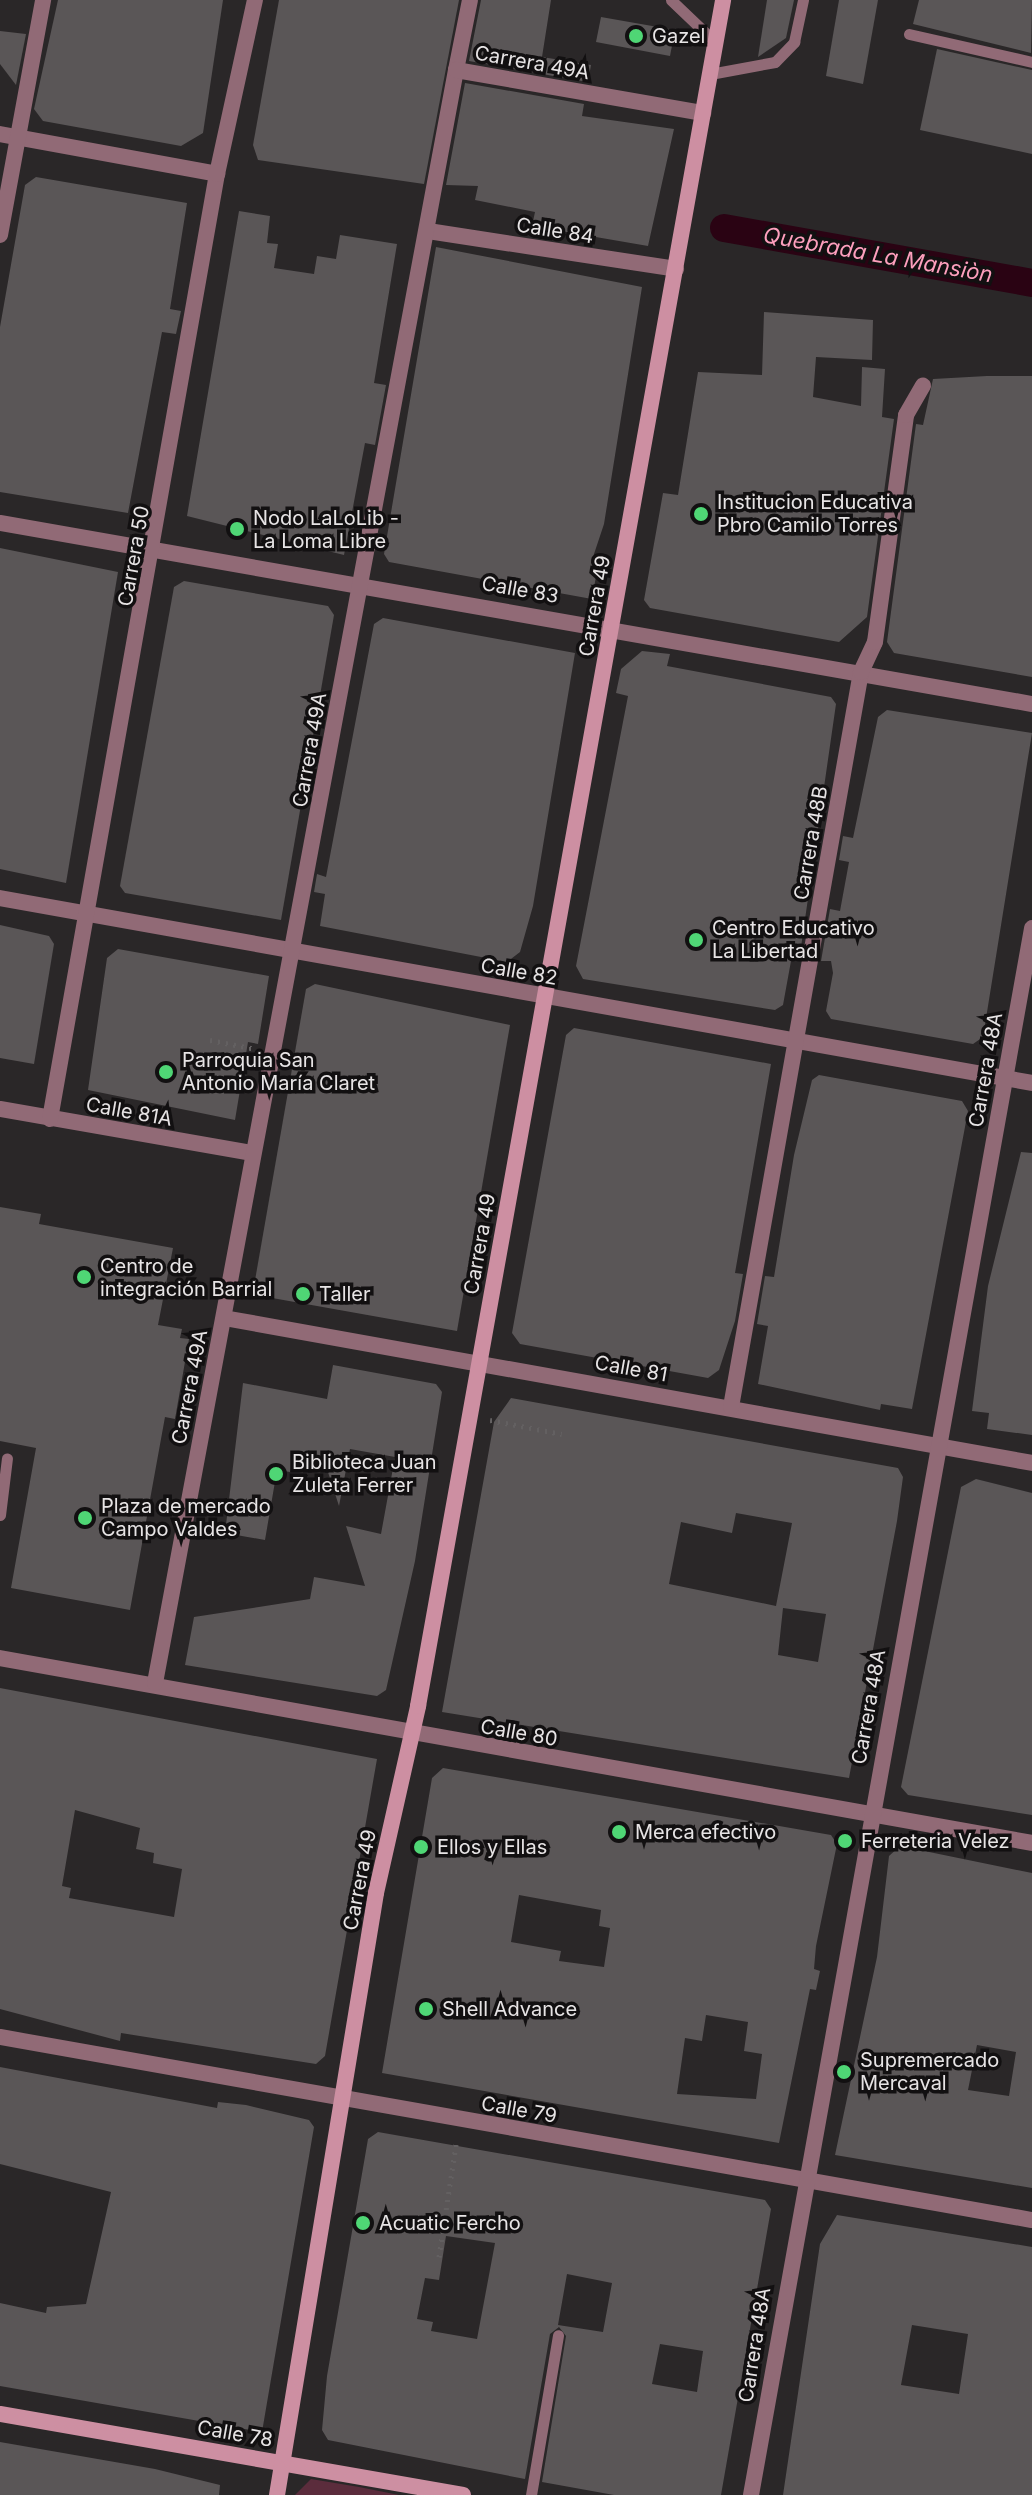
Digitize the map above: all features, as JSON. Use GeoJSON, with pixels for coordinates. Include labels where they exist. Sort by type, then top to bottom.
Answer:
{"type":"FeatureCollection","features":[{"type":"Feature","properties":{"kind":"street"},"geometry":{"type":"LineString","coordinates":[[0,235],[43,0]]}},
{"type":"Feature","properties":{"kind":"street","name":"Carrera 50"},"geometry":{"type":"LineString","coordinates":[[50,1119],[156,548],[217,174],[255,0]]}},
{"type":"Feature","properties":{"kind":"street"},"geometry":{"type":"LineString","coordinates":[[456,70],[470,0]]}},
{"type":"Feature","properties":{"kind":"street","name":"Carrera 49"},"geometry":{"type":"LineString","coordinates":[[277,2495],[346,2097],[376,1893],[411,1734],[723,0]]}},
{"type":"Feature","properties":{"kind":"street","name":"Carrera 49A"},"geometry":{"type":"LineString","coordinates":[[155,1683],[224,1318],[251,1153],[294,952],[359,583],[456,70],[703,113]]}},
{"type":"Feature","properties":{"kind":"street"},"geometry":{"type":"LineString","coordinates":[[0,134],[217,174]]}},
{"type":"Feature","properties":{"kind":"street","name":"Calle 84"},"geometry":{"type":"LineString","coordinates":[[428,231],[676,269]]}},
{"type":"Feature","properties":{"kind":"street","name":"Carrera 48B"},"geometry":{"type":"LineString","coordinates":[[731,1407],[861,672],[875,642],[906,415],[923,386]]}},
{"type":"Feature","properties":{"kind":"street","name":"Calle 83"},"geometry":{"type":"LineString","coordinates":[[0,523],[612,627],[1032,704]]}},
{"type":"Feature","properties":{"kind":"street","name":"Calle 82"},"geometry":{"type":"LineString","coordinates":[[0,898],[90,912],[544,998],[1032,1083]]}},
{"type":"Feature","properties":{"kind":"street","name":"Carrera 48A"},"geometry":{"type":"LineString","coordinates":[[751,2495],[802,2182],[1032,928]]}},
{"type":"Feature","properties":{"kind":"street","name":"Calle 81A"},"geometry":{"type":"LineString","coordinates":[[0,1109],[251,1153]]}},
{"type":"Feature","properties":{"kind":"street","name":"Calle 81"},"geometry":{"type":"LineString","coordinates":[[224,1318],[1032,1463]]}},
{"type":"Feature","properties":{"kind":"street","name":"Calle 80"},"geometry":{"type":"LineString","coordinates":[[0,1658],[155,1683],[411,1734],[870,1812],[1032,1843]]}},
{"type":"Feature","properties":{"kind":"street","name":"Calle 79"},"geometry":{"type":"LineString","coordinates":[[0,2037],[346,2097],[802,2182],[1032,2220]]}},
{"type":"Feature","properties":{"kind":"street","name":"Calle 78"},"geometry":{"type":"LineString","coordinates":[[0,2414],[463,2495]]}},
{"type":"Feature","properties":{"kind":"lane"},"geometry":{"type":"LineString","coordinates":[[671,0],[716,43]]}},
{"type":"Feature","properties":{"kind":"lane"},"geometry":{"type":"LineString","coordinates":[[710,74],[775,62],[794,42],[803,0]]}},
{"type":"Feature","properties":{"kind":"lane"},"geometry":{"type":"LineString","coordinates":[[909,34],[1032,62]]}},
{"type":"Feature","properties":{"kind":"lane"},"geometry":{"type":"LineString","coordinates":[[0,1515],[7,1458]]}},
{"type":"Feature","properties":{"kind":"lane"},"geometry":{"type":"LineString","coordinates":[[531,2495],[558,2335]]}},
{"type":"Feature","properties":{"kind":"path"},"geometry":{"type":"LineString","coordinates":[[210,1040],[273,1052]]}},
{"type":"Feature","properties":{"kind":"path"},"geometry":{"type":"LineString","coordinates":[[490,1420],[562,1434]]}},
{"type":"Feature","properties":{"kind":"path"},"geometry":{"type":"LineString","coordinates":[[439,2257],[456,2144]]}},
{"type":"Feature","properties":{"kind":"shaded area"},"geometry":{"type":"Polygon","coordinates":[[[311,2479],[359,2487],[399,2495],[295,2495],[311,2479]]]}},
{"type":"Feature","properties":{"kind":"building"},"geometry":{"type":"Polygon","coordinates":[[[58,0],[223,0],[203,133],[181,146],[43,121],[34,109],[58,0]]]}},
{"type":"Feature","properties":{"kind":"building"},"geometry":{"type":"Polygon","coordinates":[[[279,0],[459,0],[424,184],[258,160],[253,145],[279,0]]]}},
{"type":"Feature","properties":{"kind":"building"},"geometry":{"type":"Polygon","coordinates":[[[481,0],[551,0],[542,57],[591,65],[588,82],[469,61],[481,0]]]}},
{"type":"Feature","properties":{"kind":"building"},"geometry":{"type":"Polygon","coordinates":[[[767,0],[794,0],[786,38],[758,57],[767,0]]]}},
{"type":"Feature","properties":{"kind":"building"},"geometry":{"type":"Polygon","coordinates":[[[839,0],[878,0],[863,84],[826,76],[839,0]]]}},
{"type":"Feature","properties":{"kind":"building"},"geometry":{"type":"Polygon","coordinates":[[[919,0],[1032,0],[1031,53],[913,24],[919,0]]]}},
{"type":"Feature","properties":{"kind":"building","name":"Gazel"},"geometry":{"type":"Polygon","coordinates":[[[601,17],[675,30],[670,56],[596,42],[601,17]]]}},
{"type":"Feature","properties":{"kind":"building"},"geometry":{"type":"Polygon","coordinates":[[[0,31],[26,34],[16,85],[0,64],[0,31]]]}},
{"type":"Feature","properties":{"kind":"building"},"geometry":{"type":"Polygon","coordinates":[[[937,49],[1032,70],[1032,154],[920,130],[937,49]]]}},
{"type":"Feature","properties":{"kind":"building"},"geometry":{"type":"Polygon","coordinates":[[[465,83],[584,104],[582,116],[674,129],[648,246],[532,226],[535,212],[475,200],[478,186],[446,185],[465,83]]]}},
{"type":"Feature","properties":{"kind":"building"},"geometry":{"type":"Polygon","coordinates":[[[36,177],[187,203],[170,309],[181,311],[176,334],[162,332],[128,513],[0,492],[0,327],[25,185],[36,177]]]}},
{"type":"Feature","properties":{"kind":"building"},"geometry":{"type":"Polygon","coordinates":[[[239,211],[270,216],[267,243],[278,244],[274,268],[314,274],[317,256],[336,259],[340,235],[397,244],[374,383],[386,385],[375,445],[365,443],[344,555],[187,516],[239,211]]]}},
{"type":"Feature","properties":{"kind":"building"},"geometry":{"type":"Polygon","coordinates":[[[436,247],[642,287],[604,524],[591,563],[598,565],[592,599],[389,562],[384,554],[436,247]]]}},
{"type":"Feature","properties":{"kind":"building"},"geometry":{"type":"Polygon","coordinates":[[[764,312],[873,320],[872,360],[816,357],[813,397],[861,406],[862,367],[885,369],[882,417],[894,419],[867,617],[839,642],[650,608],[644,600],[663,493],[678,495],[698,372],[762,375],[764,312]]]}},
{"type":"Feature","properties":{"kind":"building"},"geometry":{"type":"Polygon","coordinates":[[[1032,376],[1032,677],[894,653],[887,642],[916,424],[923,425],[933,379],[1032,376]]]}},
{"type":"Feature","properties":{"kind":"building"},"geometry":{"type":"Polygon","coordinates":[[[0,548],[118,572],[66,883],[0,869],[0,548]]]}},
{"type":"Feature","properties":{"kind":"building"},"geometry":{"type":"Polygon","coordinates":[[[184,581],[328,606],[334,615],[281,920],[125,893],[120,886],[174,587],[184,581]]]}},
{"type":"Feature","properties":{"kind":"building"},"geometry":{"type":"Polygon","coordinates":[[[383,618],[575,653],[533,906],[520,952],[507,962],[320,926],[325,894],[314,892],[317,874],[326,877],[374,624],[383,618]]]}},
{"type":"Feature","properties":{"kind":"building"},"geometry":{"type":"Polygon","coordinates":[[[642,651],[670,654],[667,666],[831,697],[836,704],[799,961],[791,961],[783,1005],[775,1010],[583,979],[576,966],[628,696],[616,693],[621,669],[642,651]]]}},
{"type":"Feature","properties":{"kind":"building"},"geometry":{"type":"Polygon","coordinates":[[[887,710],[1032,733],[983,1037],[973,1044],[831,1019],[826,1011],[833,973],[831,961],[821,961],[830,909],[840,911],[849,862],[839,860],[843,836],[853,838],[878,717],[887,710]]]}},
{"type":"Feature","properties":{"kind":"building"},"geometry":{"type":"Polygon","coordinates":[[[0,925],[49,936],[54,944],[34,1064],[0,1058],[0,925]]]}},
{"type":"Feature","properties":{"kind":"building"},"geometry":{"type":"Polygon","coordinates":[[[118,949],[269,976],[258,1044],[248,1042],[235,1120],[88,1090],[107,958],[118,949]]]}},
{"type":"Feature","properties":{"kind":"building"},"geometry":{"type":"Polygon","coordinates":[[[315,984],[510,1025],[457,1331],[261,1296],[254,1286],[306,989],[315,984]]]}},
{"type":"Feature","properties":{"kind":"building"},"geometry":{"type":"Polygon","coordinates":[[[574,1028],[771,1064],[735,1273],[743,1274],[735,1321],[719,1370],[708,1378],[520,1344],[512,1333],[566,1035],[574,1028]]]}},
{"type":"Feature","properties":{"kind":"building"},"geometry":{"type":"Polygon","coordinates":[[[819,1075],[962,1101],[968,1111],[912,1409],[881,1404],[880,1410],[758,1384],[768,1326],[757,1324],[765,1276],[774,1277],[794,1155],[812,1080],[819,1075]]]}},
{"type":"Feature","properties":{"kind":"building"},"geometry":{"type":"Polygon","coordinates":[[[1021,1152],[1032,1153],[1032,1435],[987,1429],[989,1413],[972,1411],[988,1286],[1021,1152]]]}},
{"type":"Feature","properties":{"kind":"building","name":"Plaza de mercado Campo Valdes"},"geometry":{"type":"Polygon","coordinates":[[[0,1207],[41,1214],[39,1224],[173,1248],[158,1325],[182,1329],[180,1338],[189,1339],[175,1419],[165,1417],[130,1610],[11,1588],[36,1448],[0,1441],[0,1207]]]}},
{"type":"Feature","properties":{"kind":"building"},"geometry":{"type":"Polygon","coordinates":[[[333,1365],[436,1384],[442,1392],[415,1561],[386,1690],[377,1696],[185,1665],[194,1617],[310,1599],[314,1577],[365,1586],[346,1526],[381,1534],[395,1457],[350,1449],[339,1506],[326,1466],[293,1460],[290,1472],[277,1470],[265,1540],[225,1533],[243,1383],[327,1399],[333,1365]]]}},
{"type":"Feature","properties":{"kind":"building"},"geometry":{"type":"Polygon","coordinates":[[[511,1398],[898,1468],[903,1477],[897,1521],[849,1778],[442,1712],[494,1422],[511,1398]],[[736,1513],[732,1533],[681,1522],[669,1584],[776,1606],[792,1523],[736,1513]],[[783,1608],[778,1655],[818,1662],[826,1614],[783,1608]]]}},
{"type":"Feature","properties":{"kind":"building"},"geometry":{"type":"Polygon","coordinates":[[[976,1479],[1032,1493],[1032,1815],[908,1795],[901,1787],[961,1487],[976,1479]]]}},
{"type":"Feature","properties":{"kind":"building"},"geometry":{"type":"Polygon","coordinates":[[[0,1688],[377,1759],[325,2056],[316,2064],[121,2033],[120,2041],[0,2009],[0,1688]],[[75,1810],[62,1886],[71,1888],[69,1898],[174,1917],[182,1869],[153,1863],[154,1853],[136,1849],[140,1828],[75,1810]]]}},
{"type":"Feature","properties":{"kind":"building"},"geometry":{"type":"Polygon","coordinates":[[[443,1768],[831,1835],[837,1844],[816,1946],[814,1969],[820,1971],[816,1990],[810,1989],[779,2143],[382,2073],[432,1778],[443,1768]],[[519,1895],[511,1942],[561,1951],[559,1961],[604,1967],[610,1928],[599,1926],[601,1910],[519,1895]],[[706,2015],[702,2041],[685,2038],[677,2094],[756,2099],[762,2054],[744,2051],[748,2022],[706,2015]]]}},
{"type":"Feature","properties":{"kind":"building"},"geometry":{"type":"Polygon","coordinates":[[[900,1846],[1032,1873],[1032,2188],[835,2155],[877,1957],[889,1856],[900,1846]],[[977,2045],[968,2090],[1009,2096],[1016,2052],[977,2045]]]}},
{"type":"Feature","properties":{"kind":"building"},"geometry":{"type":"Polygon","coordinates":[[[0,2067],[217,2108],[218,2102],[246,2105],[309,2120],[314,2127],[262,2432],[0,2386],[0,2303],[46,2313],[47,2307],[86,2304],[111,2192],[0,2164],[0,2067]]]}},
{"type":"Feature","properties":{"kind":"building"},"geometry":{"type":"Polygon","coordinates":[[[378,2132],[765,2200],[771,2209],[721,2495],[614,2495],[542,2482],[566,2336],[559,2327],[550,2334],[525,2479],[328,2440],[322,2430],[327,2376],[368,2139],[378,2132]],[[446,2236],[439,2280],[425,2278],[417,2319],[433,2322],[431,2331],[477,2339],[495,2243],[446,2236]],[[567,2274],[558,2325],[603,2332],[612,2283],[567,2274]],[[660,2344],[652,2384],[697,2392],[703,2351],[660,2344]]]}},
{"type":"Feature","properties":{"kind":"building"},"geometry":{"type":"Polygon","coordinates":[[[837,2215],[1032,2247],[1032,2495],[783,2495],[820,2244],[837,2215]],[[912,2325],[901,2385],[959,2394],[968,2334],[912,2325]]]}},
{"type":"Feature","properties":{"kind":"building"},"geometry":{"type":"Polygon","coordinates":[[[0,2442],[155,2469],[220,2485],[219,2495],[0,2495],[0,2442]]]}},
{"type":"Feature","properties":{"kind":"waterway","name":"Quebrada La Mansiòn"},"geometry":{"type":"LineString","coordinates":[[724,228],[1032,283]]}},
{"type":"Feature","properties":{"kind":"place","name":"Gazel"},"geometry":{"type":"Point","coordinates":[636,36]}},
{"type":"Feature","properties":{"kind":"place","name":"Institucion Educativa Pbro Camilo Torres"},"geometry":{"type":"Point","coordinates":[701,514]}},
{"type":"Feature","properties":{"kind":"place","name":"Nodo LaLoLib - La Loma Libre"},"geometry":{"type":"Point","coordinates":[237,529]}},
{"type":"Feature","properties":{"kind":"place","name":"Centro Educativo La Libertad"},"geometry":{"type":"Point","coordinates":[696,940]}},
{"type":"Feature","properties":{"kind":"place","name":"Parroquia San Antonio María Claret"},"geometry":{"type":"Point","coordinates":[166,1072]}},
{"type":"Feature","properties":{"kind":"place","name":"Centro de integración Barrial"},"geometry":{"type":"Point","coordinates":[84,1277]}},
{"type":"Feature","properties":{"kind":"place","name":"Taller"},"geometry":{"type":"Point","coordinates":[303,1294]}},
{"type":"Feature","properties":{"kind":"place","name":"Biblioteca Juan Zuleta Ferrer"},"geometry":{"type":"Point","coordinates":[276,1474]}},
{"type":"Feature","properties":{"kind":"place","name":"Plaza de mercado Campo Valdes"},"geometry":{"type":"Point","coordinates":[85,1518]}},
{"type":"Feature","properties":{"kind":"place","name":"Merca efectivo"},"geometry":{"type":"Point","coordinates":[619,1832]}},
{"type":"Feature","properties":{"kind":"place","name":"Ferreteria Velez"},"geometry":{"type":"Point","coordinates":[845,1841]}},
{"type":"Feature","properties":{"kind":"place","name":"Ellos y Ellas"},"geometry":{"type":"Point","coordinates":[421,1847]}},
{"type":"Feature","properties":{"kind":"place","name":"Shell Advance"},"geometry":{"type":"Point","coordinates":[426,2009]}},
{"type":"Feature","properties":{"kind":"place","name":"Supremercado Mercaval"},"geometry":{"type":"Point","coordinates":[844,2072]}},
{"type":"Feature","properties":{"kind":"place","name":"Acuatic Fercho"},"geometry":{"type":"Point","coordinates":[363,2223]}}]}
